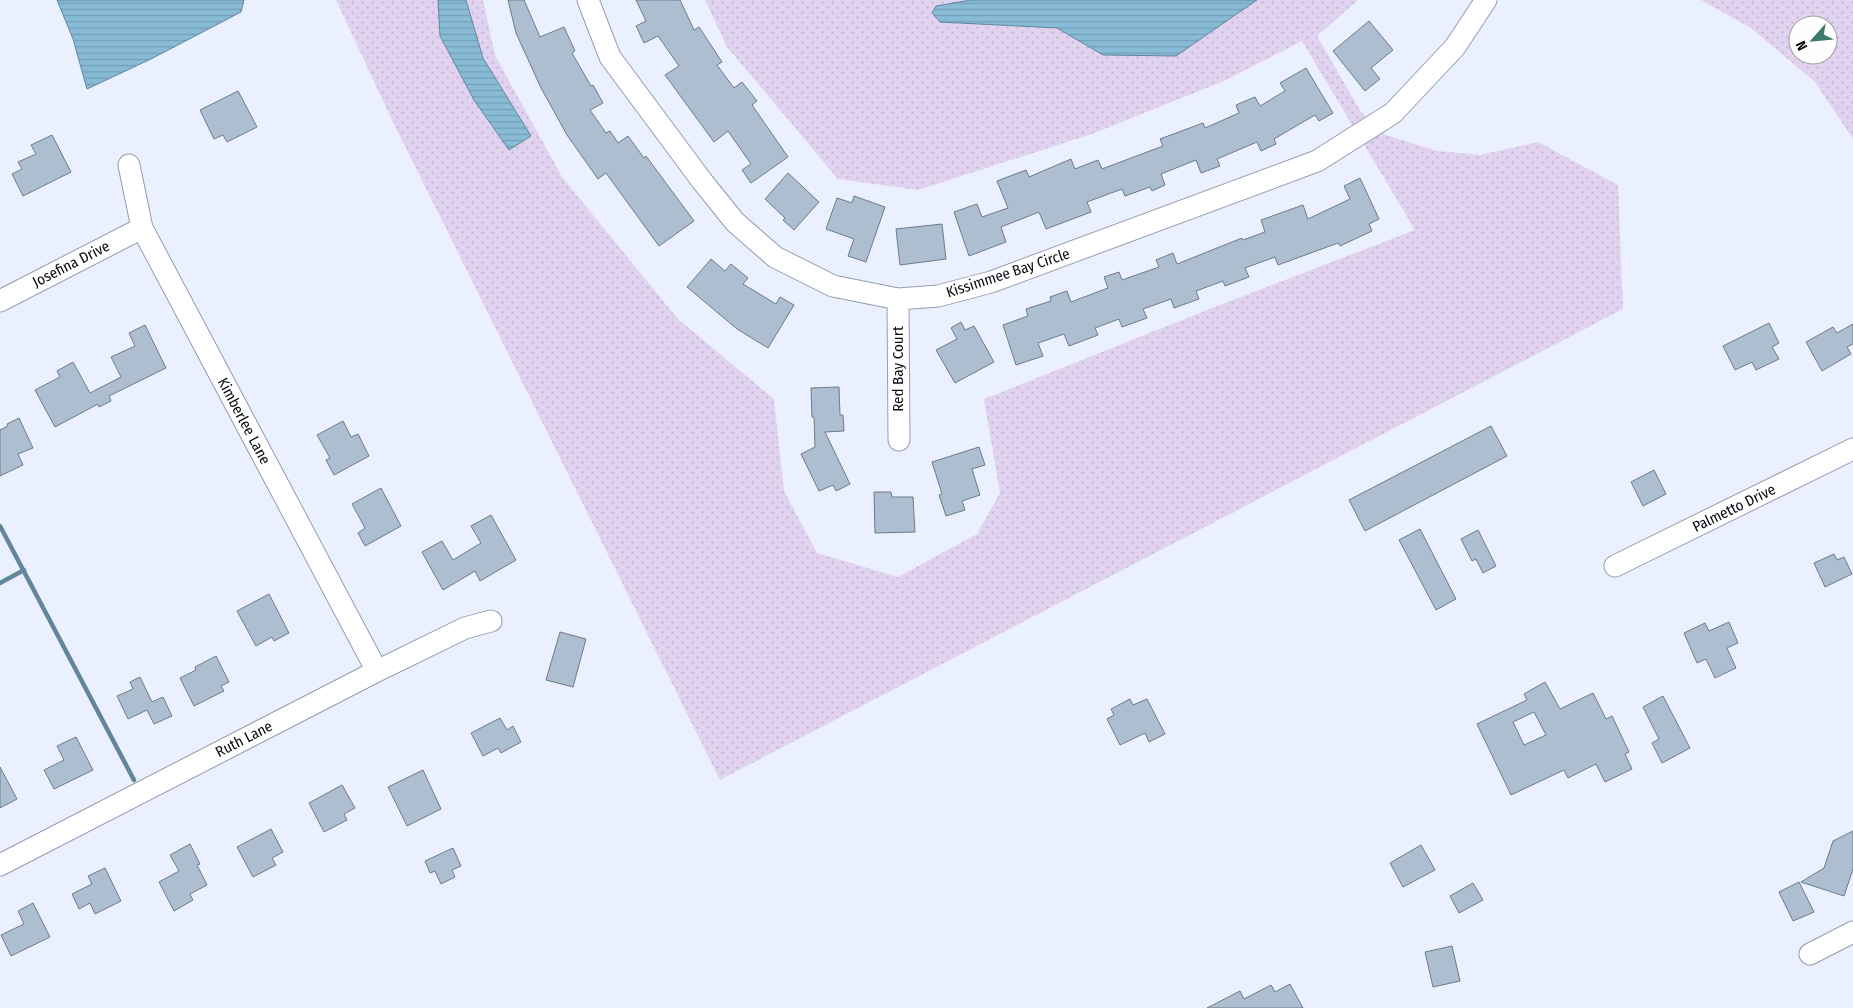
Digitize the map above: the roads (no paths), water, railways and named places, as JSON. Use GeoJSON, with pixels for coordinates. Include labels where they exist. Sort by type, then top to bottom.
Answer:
{"type":"FeatureCollection","features":[{"type":"Feature","properties":{"kind":"street","name":"Kissimmee Bay Circle"},"geometry":{"type":"LineString","coordinates":[[588,0],[610,57],[702,181],[735,222],[775,257],[833,286],[898,299],[938,296],[991,282],[1317,161],[1393,113],[1455,47],[1486,0]]}},
{"type":"Feature","properties":{"kind":"street","name":"Kimberlee Lane"},"geometry":{"type":"LineString","coordinates":[[129,165],[142,228],[377,671]]}},
{"type":"Feature","properties":{"kind":"street","name":"Josefina Drive"},"geometry":{"type":"LineString","coordinates":[[0,301],[142,228]]}},
{"type":"Feature","properties":{"kind":"street","name":"Red Bay Court"},"geometry":{"type":"LineString","coordinates":[[898,299],[899,440]]}},
{"type":"Feature","properties":{"kind":"street","name":"Palmetto Drive"},"geometry":{"type":"LineString","coordinates":[[1615,566],[1853,449]]}},
{"type":"Feature","properties":{"kind":"street","name":"Ruth Lane"},"geometry":{"type":"LineString","coordinates":[[0,865],[377,671],[465,628],[491,621]]}},
{"type":"Feature","properties":{"kind":"street"},"geometry":{"type":"LineString","coordinates":[[1810,954],[1853,932]]}},
{"type":"Feature","properties":{"kind":"water"},"geometry":{"type":"Polygon","coordinates":[[[57,0],[244,0],[241,12],[151,59],[87,89],[73,39],[57,0]]]}},
{"type":"Feature","properties":{"kind":"water"},"geometry":{"type":"Polygon","coordinates":[[[438,0],[466,0],[483,58],[531,136],[509,150],[474,100],[440,36],[438,0]]]}},
{"type":"Feature","properties":{"kind":"water"},"geometry":{"type":"Polygon","coordinates":[[[971,0],[1257,0],[1176,56],[1103,55],[1057,28],[940,22],[932,13],[936,6],[971,0]]]}},
{"type":"Feature","properties":{"kind":"waterway"},"geometry":{"type":"LineString","coordinates":[[0,526],[134,780]]}},
{"type":"Feature","properties":{"kind":"waterway"},"geometry":{"type":"LineString","coordinates":[[0,583],[24,570]]}}]}
